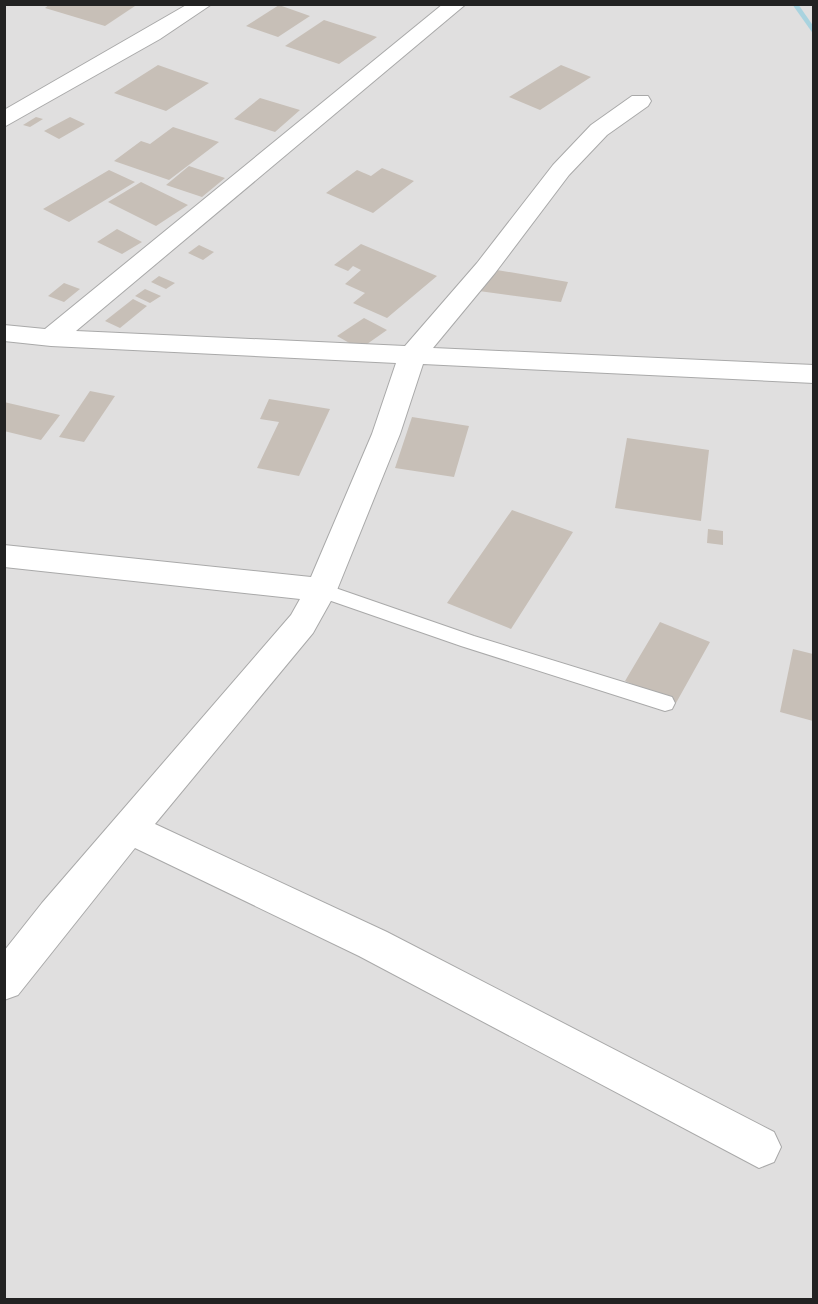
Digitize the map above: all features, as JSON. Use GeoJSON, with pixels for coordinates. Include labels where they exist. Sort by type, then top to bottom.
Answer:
{"type":"FeatureCollection","features":[{"type":"Feature","properties":{"kind":"street"},"geometry":{"type":"LineString","coordinates":[[4,120],[148,40],[202,4]]}},
{"type":"Feature","properties":{"kind":"street"},"geometry":{"type":"LineString","coordinates":[[51,338],[456,4]]}},
{"type":"Feature","properties":{"kind":"street"},"geometry":{"type":"LineString","coordinates":[[4,982],[56,915],[302,624],[321,590],[386,434],[413,354],[486,268],[561,170],[599,130],[640,101]]}},
{"type":"Feature","properties":{"kind":"street"},"geometry":{"type":"LineString","coordinates":[[4,333],[51,338],[813,374]]}},
{"type":"Feature","properties":{"kind":"street"},"geometry":{"type":"LineString","coordinates":[[4,556],[321,590]]}},
{"type":"Feature","properties":{"kind":"street"},"geometry":{"type":"LineString","coordinates":[[130,829],[373,944],[759,1147]]}},
{"type":"Feature","properties":{"kind":"lane"},"geometry":{"type":"LineString","coordinates":[[321,590],[468,641],[665,703]]}},
{"type":"Feature","properties":{"kind":"shaded area"},"geometry":{"type":"Polygon","coordinates":[[[5,5],[813,5],[813,1299],[5,1299],[5,5]]]}},
{"type":"Feature","properties":{"kind":"building"},"geometry":{"type":"Polygon","coordinates":[[[50,4],[130,4],[135,6],[105,26],[45,8],[50,4]]]}},
{"type":"Feature","properties":{"kind":"building"},"geometry":{"type":"Polygon","coordinates":[[[279,5],[310,16],[278,37],[246,26],[279,5]]]}},
{"type":"Feature","properties":{"kind":"building"},"geometry":{"type":"Polygon","coordinates":[[[324,20],[377,37],[339,64],[285,46],[324,20]]]}},
{"type":"Feature","properties":{"kind":"building"},"geometry":{"type":"Polygon","coordinates":[[[158,65],[209,83],[166,111],[114,93],[158,65]]]}},
{"type":"Feature","properties":{"kind":"building"},"geometry":{"type":"Polygon","coordinates":[[[561,65],[591,77],[540,110],[509,97],[561,65]]]}},
{"type":"Feature","properties":{"kind":"building"},"geometry":{"type":"Polygon","coordinates":[[[260,98],[300,110],[275,132],[234,119],[260,98]]]}},
{"type":"Feature","properties":{"kind":"building"},"geometry":{"type":"Polygon","coordinates":[[[36,117],[43,119],[30,127],[23,125],[36,117]]]}},
{"type":"Feature","properties":{"kind":"building"},"geometry":{"type":"Polygon","coordinates":[[[70,117],[85,124],[59,139],[44,131],[70,117]]]}},
{"type":"Feature","properties":{"kind":"building"},"geometry":{"type":"Polygon","coordinates":[[[173,127],[219,142],[169,180],[114,161],[141,141],[150,144],[173,127]]]}},
{"type":"Feature","properties":{"kind":"building"},"geometry":{"type":"Polygon","coordinates":[[[189,166],[225,178],[202,197],[166,185],[189,166]]]}},
{"type":"Feature","properties":{"kind":"building"},"geometry":{"type":"Polygon","coordinates":[[[382,168],[414,181],[373,213],[326,193],[357,170],[371,176],[382,168]]]}},
{"type":"Feature","properties":{"kind":"building"},"geometry":{"type":"Polygon","coordinates":[[[109,170],[135,182],[69,222],[43,209],[109,170]]]}},
{"type":"Feature","properties":{"kind":"building"},"geometry":{"type":"Polygon","coordinates":[[[141,182],[188,205],[156,226],[108,202],[141,182]]]}},
{"type":"Feature","properties":{"kind":"building"},"geometry":{"type":"Polygon","coordinates":[[[117,229],[142,242],[122,254],[97,242],[117,229]]]}},
{"type":"Feature","properties":{"kind":"building"},"geometry":{"type":"Polygon","coordinates":[[[361,244],[437,276],[387,318],[353,303],[365,293],[345,284],[361,270],[353,266],[348,271],[334,265],[361,244]]]}},
{"type":"Feature","properties":{"kind":"building"},"geometry":{"type":"Polygon","coordinates":[[[199,245],[214,252],[203,260],[188,253],[199,245]]]}},
{"type":"Feature","properties":{"kind":"building"},"geometry":{"type":"Polygon","coordinates":[[[491,269],[568,282],[561,302],[479,291],[491,269]]]}},
{"type":"Feature","properties":{"kind":"building"},"geometry":{"type":"Polygon","coordinates":[[[159,276],[175,283],[166,289],[151,282],[159,276]]]}},
{"type":"Feature","properties":{"kind":"building"},"geometry":{"type":"Polygon","coordinates":[[[64,283],[80,289],[64,302],[48,296],[64,283]]]}},
{"type":"Feature","properties":{"kind":"building"},"geometry":{"type":"Polygon","coordinates":[[[145,289],[161,296],[150,303],[135,296],[145,289]]]}},
{"type":"Feature","properties":{"kind":"building"},"geometry":{"type":"Polygon","coordinates":[[[133,299],[147,306],[120,328],[105,321],[133,299]]]}},
{"type":"Feature","properties":{"kind":"building"},"geometry":{"type":"Polygon","coordinates":[[[364,318],[387,330],[360,349],[337,336],[364,318]]]}},
{"type":"Feature","properties":{"kind":"building"},"geometry":{"type":"Polygon","coordinates":[[[90,391],[115,396],[84,442],[59,437],[90,391]]]}},
{"type":"Feature","properties":{"kind":"building"},"geometry":{"type":"Polygon","coordinates":[[[269,399],[330,409],[299,476],[257,468],[279,422],[260,419],[269,399]]]}},
{"type":"Feature","properties":{"kind":"building"},"geometry":{"type":"Polygon","coordinates":[[[4,402],[60,415],[41,440],[4,431],[4,402]]]}},
{"type":"Feature","properties":{"kind":"building"},"geometry":{"type":"Polygon","coordinates":[[[412,417],[469,426],[454,477],[395,468],[412,417]]]}},
{"type":"Feature","properties":{"kind":"building"},"geometry":{"type":"Polygon","coordinates":[[[627,438],[709,450],[701,521],[615,508],[627,438]]]}},
{"type":"Feature","properties":{"kind":"building"},"geometry":{"type":"Polygon","coordinates":[[[512,510],[573,532],[511,629],[447,603],[512,510]]]}},
{"type":"Feature","properties":{"kind":"building"},"geometry":{"type":"Polygon","coordinates":[[[708,529],[723,531],[723,545],[707,543],[708,529]]]}},
{"type":"Feature","properties":{"kind":"building"},"geometry":{"type":"Polygon","coordinates":[[[660,622],[710,642],[676,703],[625,681],[660,622]]]}},
{"type":"Feature","properties":{"kind":"building"},"geometry":{"type":"Polygon","coordinates":[[[793,649],[813,654],[813,721],[780,712],[793,649]]]}},
{"type":"Feature","properties":{"kind":"waterway"},"geometry":{"type":"LineString","coordinates":[[795,4],[814,33]]}}]}
